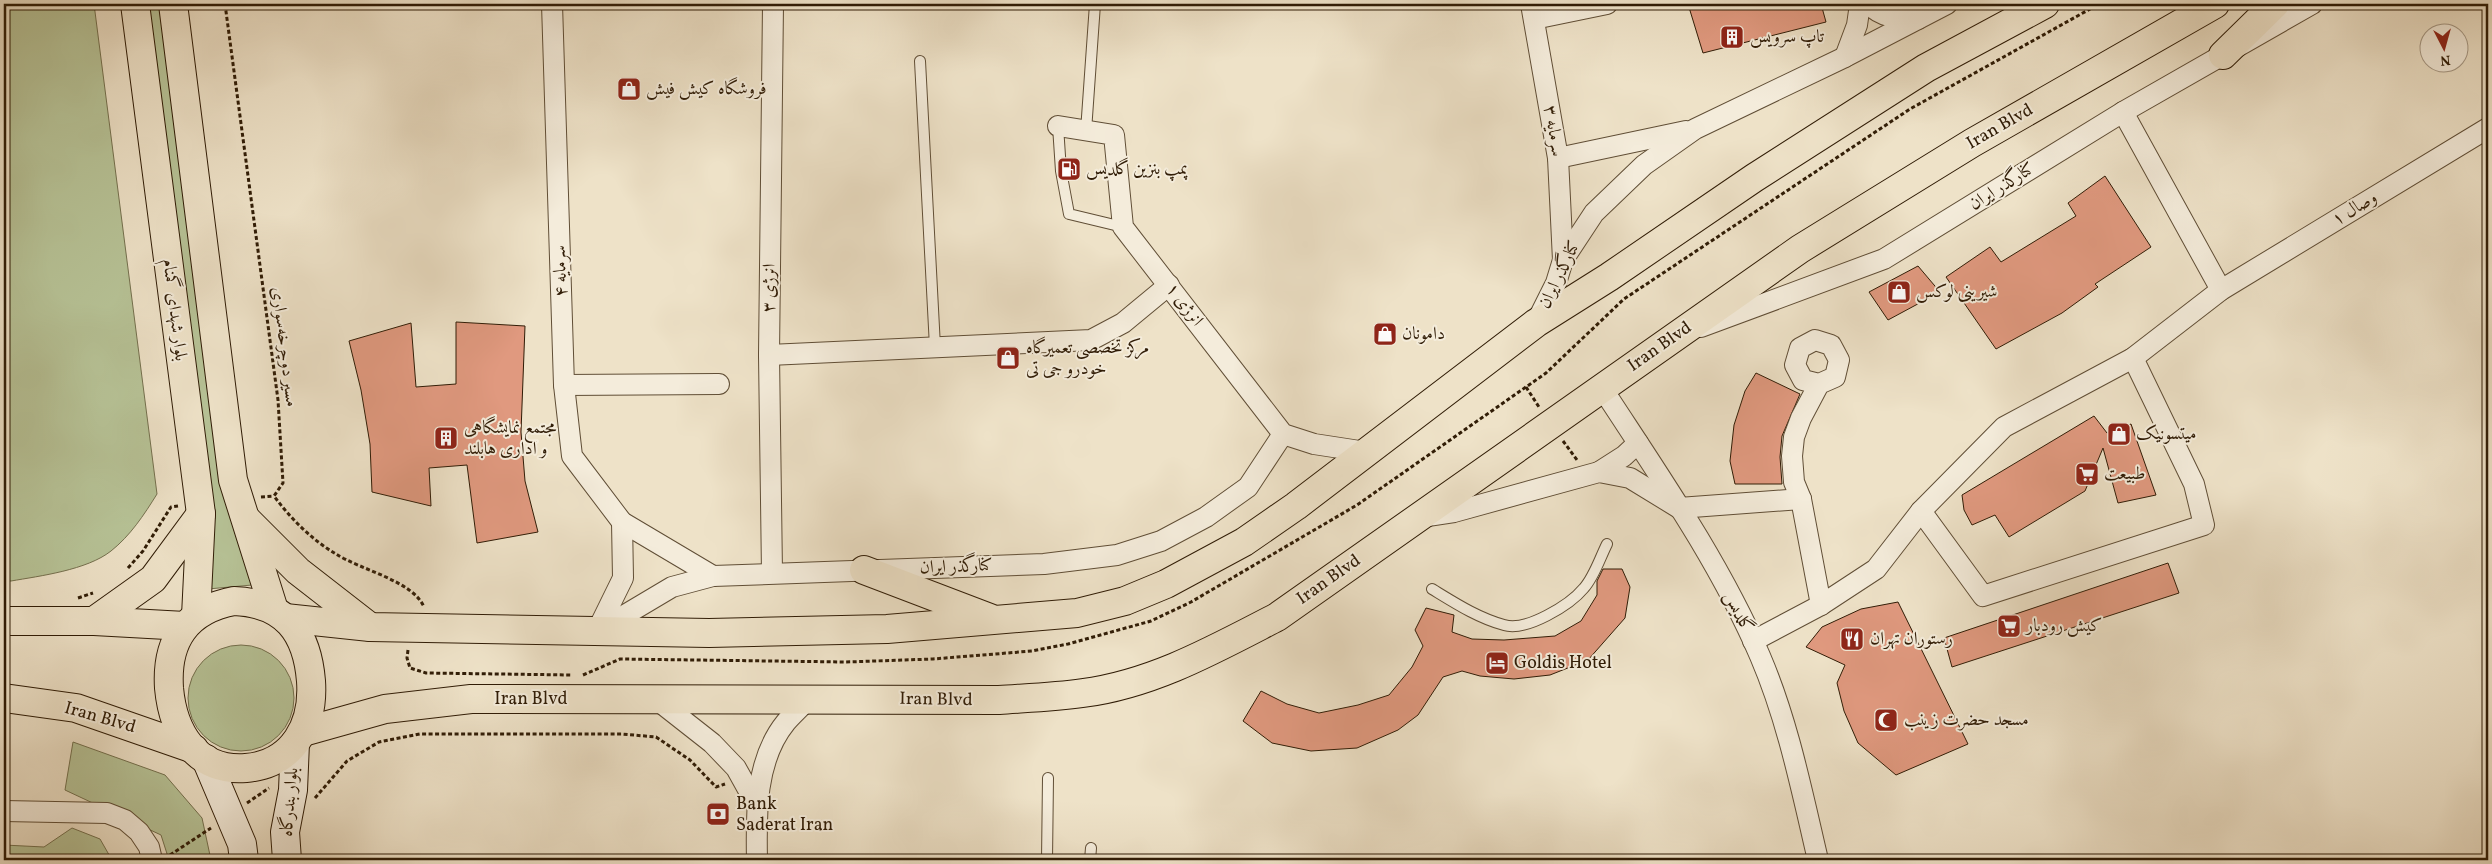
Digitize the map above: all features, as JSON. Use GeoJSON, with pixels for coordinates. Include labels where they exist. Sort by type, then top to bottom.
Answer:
{"type":"FeatureCollection","features":[{"type":"Feature","properties":{"kind":"main road","name":"بلوار شهدای گمنام"},"geometry":{"type":"LineString","coordinates":[[135,4],[191,510],[190,621]]}},
{"type":"Feature","properties":{"kind":"main road"},"geometry":{"type":"LineString","coordinates":[[173,4],[233,480],[250,508],[298,572],[370,627]]}},
{"type":"Feature","properties":{"kind":"main road"},"geometry":{"type":"LineString","coordinates":[[250,508],[280,614],[302,640],[309,666],[311,706],[299,738],[273,760],[246,768],[232,768],[200,754],[182,735],[173,716],[168,676],[172,650],[190,621],[207,609],[234,601],[254,603],[280,614],[370,627],[596,633],[708,633],[887,629],[1077,613],[1124,601],[1166,584],[1244,542],[1536,323],[1609,277],[1754,178],[1926,68],[2045,4]]}},
{"type":"Feature","properties":{"kind":"main road","name":"Iran Blvd"},"geometry":{"type":"LineString","coordinates":[[299,738],[385,709],[471,698],[999,700],[1084,693],[1148,678],[1198,658],[1277,617],[1800,249],[1964,148],[2214,4]]}},
{"type":"Feature","properties":{"kind":"main road"},"geometry":{"type":"LineString","coordinates":[[2223,55],[2274,4]]}},
{"type":"Feature","properties":{"kind":"main road"},"geometry":{"type":"LineString","coordinates":[[94,621],[153,579],[191,510]]}},
{"type":"Feature","properties":{"kind":"main road"},"geometry":{"type":"LineString","coordinates":[[864,570],[996,620]]}},
{"type":"Feature","properties":{"kind":"main road"},"geometry":{"type":"LineString","coordinates":[[4,621],[190,621]]}},
{"type":"Feature","properties":{"kind":"main road","name":"Iran Blvd"},"geometry":{"type":"LineString","coordinates":[[4,698],[76,708],[200,754]]}},
{"type":"Feature","properties":{"kind":"street","name":"سرمایه ۴"},"geometry":{"type":"LineString","coordinates":[[552,4],[564,386],[572,456],[622,522]]}},
{"type":"Feature","properties":{"kind":"street","name":"انرژی ۳"},"geometry":{"type":"LineString","coordinates":[[772,573],[769,354],[773,4]]}},
{"type":"Feature","properties":{"kind":"street"},"geometry":{"type":"LineString","coordinates":[[1533,12],[1607,4]]}},
{"type":"Feature","properties":{"kind":"street"},"geometry":{"type":"LineString","coordinates":[[1845,57],[1857,25],[1860,4]]}},
{"type":"Feature","properties":{"kind":"street"},"geometry":{"type":"LineString","coordinates":[[1869,4],[1873,9],[1893,18],[1918,20]]}},
{"type":"Feature","properties":{"kind":"street","name":"کنارگذر ایران"},"geometry":{"type":"LineString","coordinates":[[1536,323],[1556,283],[1563,260],[1594,213],[1644,165],[1696,129],[1845,57],[1947,4]]}},
{"type":"Feature","properties":{"kind":"street","name":"کنارگذر ایران"},"geometry":{"type":"LineString","coordinates":[[1676,336],[1884,259],[2123,112],[2312,4]]}},
{"type":"Feature","properties":{"kind":"street","name":"سرمایه ۳"},"geometry":{"type":"LineString","coordinates":[[1533,12],[1558,158],[1563,260]]}},
{"type":"Feature","properties":{"kind":"street"},"geometry":{"type":"LineString","coordinates":[[2123,112],[2221,290]]}},
{"type":"Feature","properties":{"kind":"street"},"geometry":{"type":"LineString","coordinates":[[1058,126],[1114,135],[1123,227]]}},
{"type":"Feature","properties":{"kind":"street","name":"وصال ۱"},"geometry":{"type":"LineString","coordinates":[[1753,642],[1821,605],[1876,569],[1921,510],[2004,427],[2134,358],[2221,290],[2488,128]]}},
{"type":"Feature","properties":{"kind":"street","name":"کنارگذر ایران"},"geometry":{"type":"LineString","coordinates":[[1558,158],[1696,129]]}},
{"type":"Feature","properties":{"kind":"street","name":"انرژی ۱"},"geometry":{"type":"LineString","coordinates":[[1123,227],[1283,434]]}},
{"type":"Feature","properties":{"kind":"street"},"geometry":{"type":"LineString","coordinates":[[769,354],[1091,340],[1123,322],[1169,285]]}},
{"type":"Feature","properties":{"kind":"street"},"geometry":{"type":"LineString","coordinates":[[1921,510],[1983,596],[2204,525],[2194,484],[2134,358]]}},
{"type":"Feature","properties":{"kind":"street"},"geometry":{"type":"LineString","coordinates":[[564,386],[719,384]]}},
{"type":"Feature","properties":{"kind":"street"},"geometry":{"type":"LineString","coordinates":[[1820,384],[1801,418],[1794,437],[1794,482],[1801,499],[1821,605]]}},
{"type":"Feature","properties":{"kind":"street","name":"گلدیس"},"geometry":{"type":"LineString","coordinates":[[1602,388],[1679,508],[1729,593],[1753,642],[1780,713],[1818,860]]}},
{"type":"Feature","properties":{"kind":"street"},"geometry":{"type":"LineString","coordinates":[[1283,434],[1314,444],[1366,452]]}},
{"type":"Feature","properties":{"kind":"street","name":"کنارگذر ایران"},"geometry":{"type":"LineString","coordinates":[[596,633],[672,587],[713,576],[1044,564],[1117,555],[1168,537],[1206,517],[1248,487],[1283,434]]}},
{"type":"Feature","properties":{"kind":"street"},"geometry":{"type":"LineString","coordinates":[[1416,518],[1454,512],[1599,472],[1624,456],[1638,443]]}},
{"type":"Feature","properties":{"kind":"street"},"geometry":{"type":"LineString","coordinates":[[1599,472],[1630,478],[1679,508],[1801,499]]}},
{"type":"Feature","properties":{"kind":"street"},"geometry":{"type":"LineString","coordinates":[[622,522],[713,576]]}},
{"type":"Feature","properties":{"kind":"street"},"geometry":{"type":"LineString","coordinates":[[596,633],[623,578],[622,522]]}},
{"type":"Feature","properties":{"kind":"street"},"geometry":{"type":"LineString","coordinates":[[656,699],[712,743],[736,768],[756,804]]}},
{"type":"Feature","properties":{"kind":"street"},"geometry":{"type":"LineString","coordinates":[[757,860],[756,804],[771,747],[785,722],[808,699]]}},
{"type":"Feature","properties":{"kind":"street","name":"بلوار بندرگاه"},"geometry":{"type":"LineString","coordinates":[[287,860],[285,832],[293,790],[299,738]]}},
{"type":"Feature","properties":{"kind":"street"},"geometry":{"type":"LineString","coordinates":[[200,754],[230,815],[242,844],[244,860]]}},
{"type":"Feature","properties":{"kind":"street"},"geometry":{"type":"LineString","coordinates":[[4,811],[108,812],[125,820],[139,832],[149,848],[152,860]]}},
{"type":"Feature","properties":{"kind":"lane"},"geometry":{"type":"LineString","coordinates":[[1086,131],[1096,4]]}},
{"type":"Feature","properties":{"kind":"lane"},"geometry":{"type":"LineString","coordinates":[[920,61],[935,347]]}},
{"type":"Feature","properties":{"kind":"lane"},"geometry":{"type":"LineString","coordinates":[[1058,126],[1061,171],[1069,214],[1123,227]]}},
{"type":"Feature","properties":{"kind":"lane"},"geometry":{"type":"LineString","coordinates":[[1432,589],[1470,612],[1506,626],[1530,623],[1559,609],[1585,588],[1607,544]]}},
{"type":"Feature","properties":{"kind":"lane"},"geometry":{"type":"LineString","coordinates":[[1047,860],[1048,778]]}},
{"type":"Feature","properties":{"kind":"lane"},"geometry":{"type":"LineString","coordinates":[[1090,860],[1091,848]]}},
{"type":"Feature","properties":{"kind":"path","name":"مسیر دوچرخه‌سواری"},"geometry":{"type":"LineString","coordinates":[[225,4],[278,400],[283,483],[274,496]]}},
{"type":"Feature","properties":{"kind":"path"},"geometry":{"type":"LineString","coordinates":[[250,508],[274,496],[288,515],[335,554],[411,590],[420,599],[426,612]]}},
{"type":"Feature","properties":{"kind":"path"},"geometry":{"type":"LineString","coordinates":[[126,570],[144,551],[171,507],[191,510]]}},
{"type":"Feature","properties":{"kind":"path"},"geometry":{"type":"LineString","coordinates":[[77,598],[95,592]]}},
{"type":"Feature","properties":{"kind":"path"},"geometry":{"type":"LineString","coordinates":[[162,860],[276,783],[316,798],[347,761],[379,742],[420,734],[622,734],[656,737],[690,760],[716,787],[742,778]]}},
{"type":"Feature","properties":{"kind":"green space"},"geometry":{"type":"Polygon","coordinates":[[[4,4],[94,4],[157,494],[130,532],[118,545],[101,558],[76,568],[11,581],[4,581],[4,4]]]}},
{"type":"Feature","properties":{"kind":"green space"},"geometry":{"type":"Polygon","coordinates":[[[147,4],[168,4],[234,530],[252,585],[208,589],[147,4]]]}},
{"type":"Feature","properties":{"kind":"green space"},"geometry":{"type":"Polygon","coordinates":[[[241,645],[261,649],[278,661],[290,678],[294,698],[290,718],[278,735],[261,747],[241,751],[221,747],[204,735],[192,718],[188,698],[192,678],[204,661],[221,649],[241,645]]]}},
{"type":"Feature","properties":{"kind":"green space"},"geometry":{"type":"Polygon","coordinates":[[[73,742],[165,775],[202,818],[211,860],[169,860],[161,835],[65,790],[73,742]]]}},
{"type":"Feature","properties":{"kind":"green space"},"geometry":{"type":"Polygon","coordinates":[[[72,828],[100,839],[112,860],[4,860],[4,845],[44,847],[72,828]]]}},
{"type":"Feature","properties":{"kind":"building","name":"تاپ سرویس"},"geometry":{"type":"Polygon","coordinates":[[[1688,4],[1821,4],[1826,22],[1703,53],[1688,4]]]}},
{"type":"Feature","properties":{"kind":"building"},"geometry":{"type":"Polygon","coordinates":[[[2105,176],[2151,247],[2095,284],[2098,287],[2062,313],[1996,349],[1946,277],[1990,247],[2001,262],[2076,216],[2068,203],[2105,176]]]}},
{"type":"Feature","properties":{"kind":"building"},"geometry":{"type":"Polygon","coordinates":[[[1918,266],[1940,292],[1888,320],[1869,292],[1918,266]]]}},
{"type":"Feature","properties":{"kind":"building","name":"مجتمع نمایشگاهی و اداری هابلند"},"geometry":{"type":"Polygon","coordinates":[[[456,322],[525,326],[521,432],[525,481],[538,532],[477,543],[467,465],[429,468],[431,506],[372,492],[370,444],[361,390],[349,341],[411,323],[416,387],[456,384],[456,322]]]}},
{"type":"Feature","properties":{"kind":"building"},"geometry":{"type":"Polygon","coordinates":[[[1756,373],[1800,394],[1782,436],[1780,457],[1782,484],[1735,484],[1730,461],[1734,425],[1745,391],[1756,373]]]}},
{"type":"Feature","properties":{"kind":"building"},"geometry":{"type":"Polygon","coordinates":[[[2094,416],[2107,433],[2131,424],[2156,495],[2118,503],[2103,448],[2085,491],[2009,537],[1995,515],[1972,525],[1964,510],[1962,495],[2094,416]]]}},
{"type":"Feature","properties":{"kind":"building"},"geometry":{"type":"Polygon","coordinates":[[[2168,563],[2179,593],[1952,667],[1944,638],[2168,563]]]}},
{"type":"Feature","properties":{"kind":"building","name":"Goldis Hotel"},"geometry":{"type":"Polygon","coordinates":[[[1603,569],[1622,569],[1630,587],[1625,618],[1588,660],[1550,675],[1514,679],[1480,676],[1462,671],[1443,677],[1418,715],[1398,730],[1357,748],[1311,751],[1272,743],[1243,721],[1261,691],[1287,704],[1319,713],[1358,705],[1389,695],[1412,667],[1423,646],[1415,630],[1426,608],[1454,615],[1452,632],[1472,639],[1504,640],[1555,636],[1581,621],[1597,595],[1597,581],[1603,569]]]}},
{"type":"Feature","properties":{"kind":"building"},"geometry":{"type":"Polygon","coordinates":[[[1898,602],[1968,744],[1896,775],[1858,743],[1844,711],[1837,683],[1845,665],[1806,647],[1822,627],[1861,609],[1898,602]]]}},
{"type":"Feature","properties":{"kind":"place","name":"تاپ سرویس"},"geometry":{"type":"Point","coordinates":[1732,37]}},
{"type":"Feature","properties":{"kind":"place","name":"فروشگاه کیش فیش"},"geometry":{"type":"Point","coordinates":[629,89]}},
{"type":"Feature","properties":{"kind":"place","name":"پمپ بنزین گلدیس"},"geometry":{"type":"Point","coordinates":[1069,169]}},
{"type":"Feature","properties":{"kind":"place","name":"شيرينی لوكس"},"geometry":{"type":"Point","coordinates":[1899,292]}},
{"type":"Feature","properties":{"kind":"place","name":"دامونان"},"geometry":{"type":"Point","coordinates":[1385,334]}},
{"type":"Feature","properties":{"kind":"place","name":"مرکز تخصصی تعمیرگاه خودرو جی تی"},"geometry":{"type":"Point","coordinates":[1008,358]}},
{"type":"Feature","properties":{"kind":"place","name":"میتسونیک"},"geometry":{"type":"Point","coordinates":[2119,434]}},
{"type":"Feature","properties":{"kind":"place","name":"مجتمع نمایشگاهی و اداری هابلند"},"geometry":{"type":"Point","coordinates":[446,438]}},
{"type":"Feature","properties":{"kind":"place","name":"طبیعت"},"geometry":{"type":"Point","coordinates":[2087,474]}},
{"type":"Feature","properties":{"kind":"place","name":"کیش رودبار"},"geometry":{"type":"Point","coordinates":[2009,626]}},
{"type":"Feature","properties":{"kind":"place","name":"رستوران تهران"},"geometry":{"type":"Point","coordinates":[1852,639]}},
{"type":"Feature","properties":{"kind":"place","name":"Goldis Hotel"},"geometry":{"type":"Point","coordinates":[1497,663]}},
{"type":"Feature","properties":{"kind":"place","name":"مسجد حضرت زینب"},"geometry":{"type":"Point","coordinates":[1886,720]}},
{"type":"Feature","properties":{"kind":"place","name":"Bank Saderat Iran"},"geometry":{"type":"Point","coordinates":[718,814]}}]}
